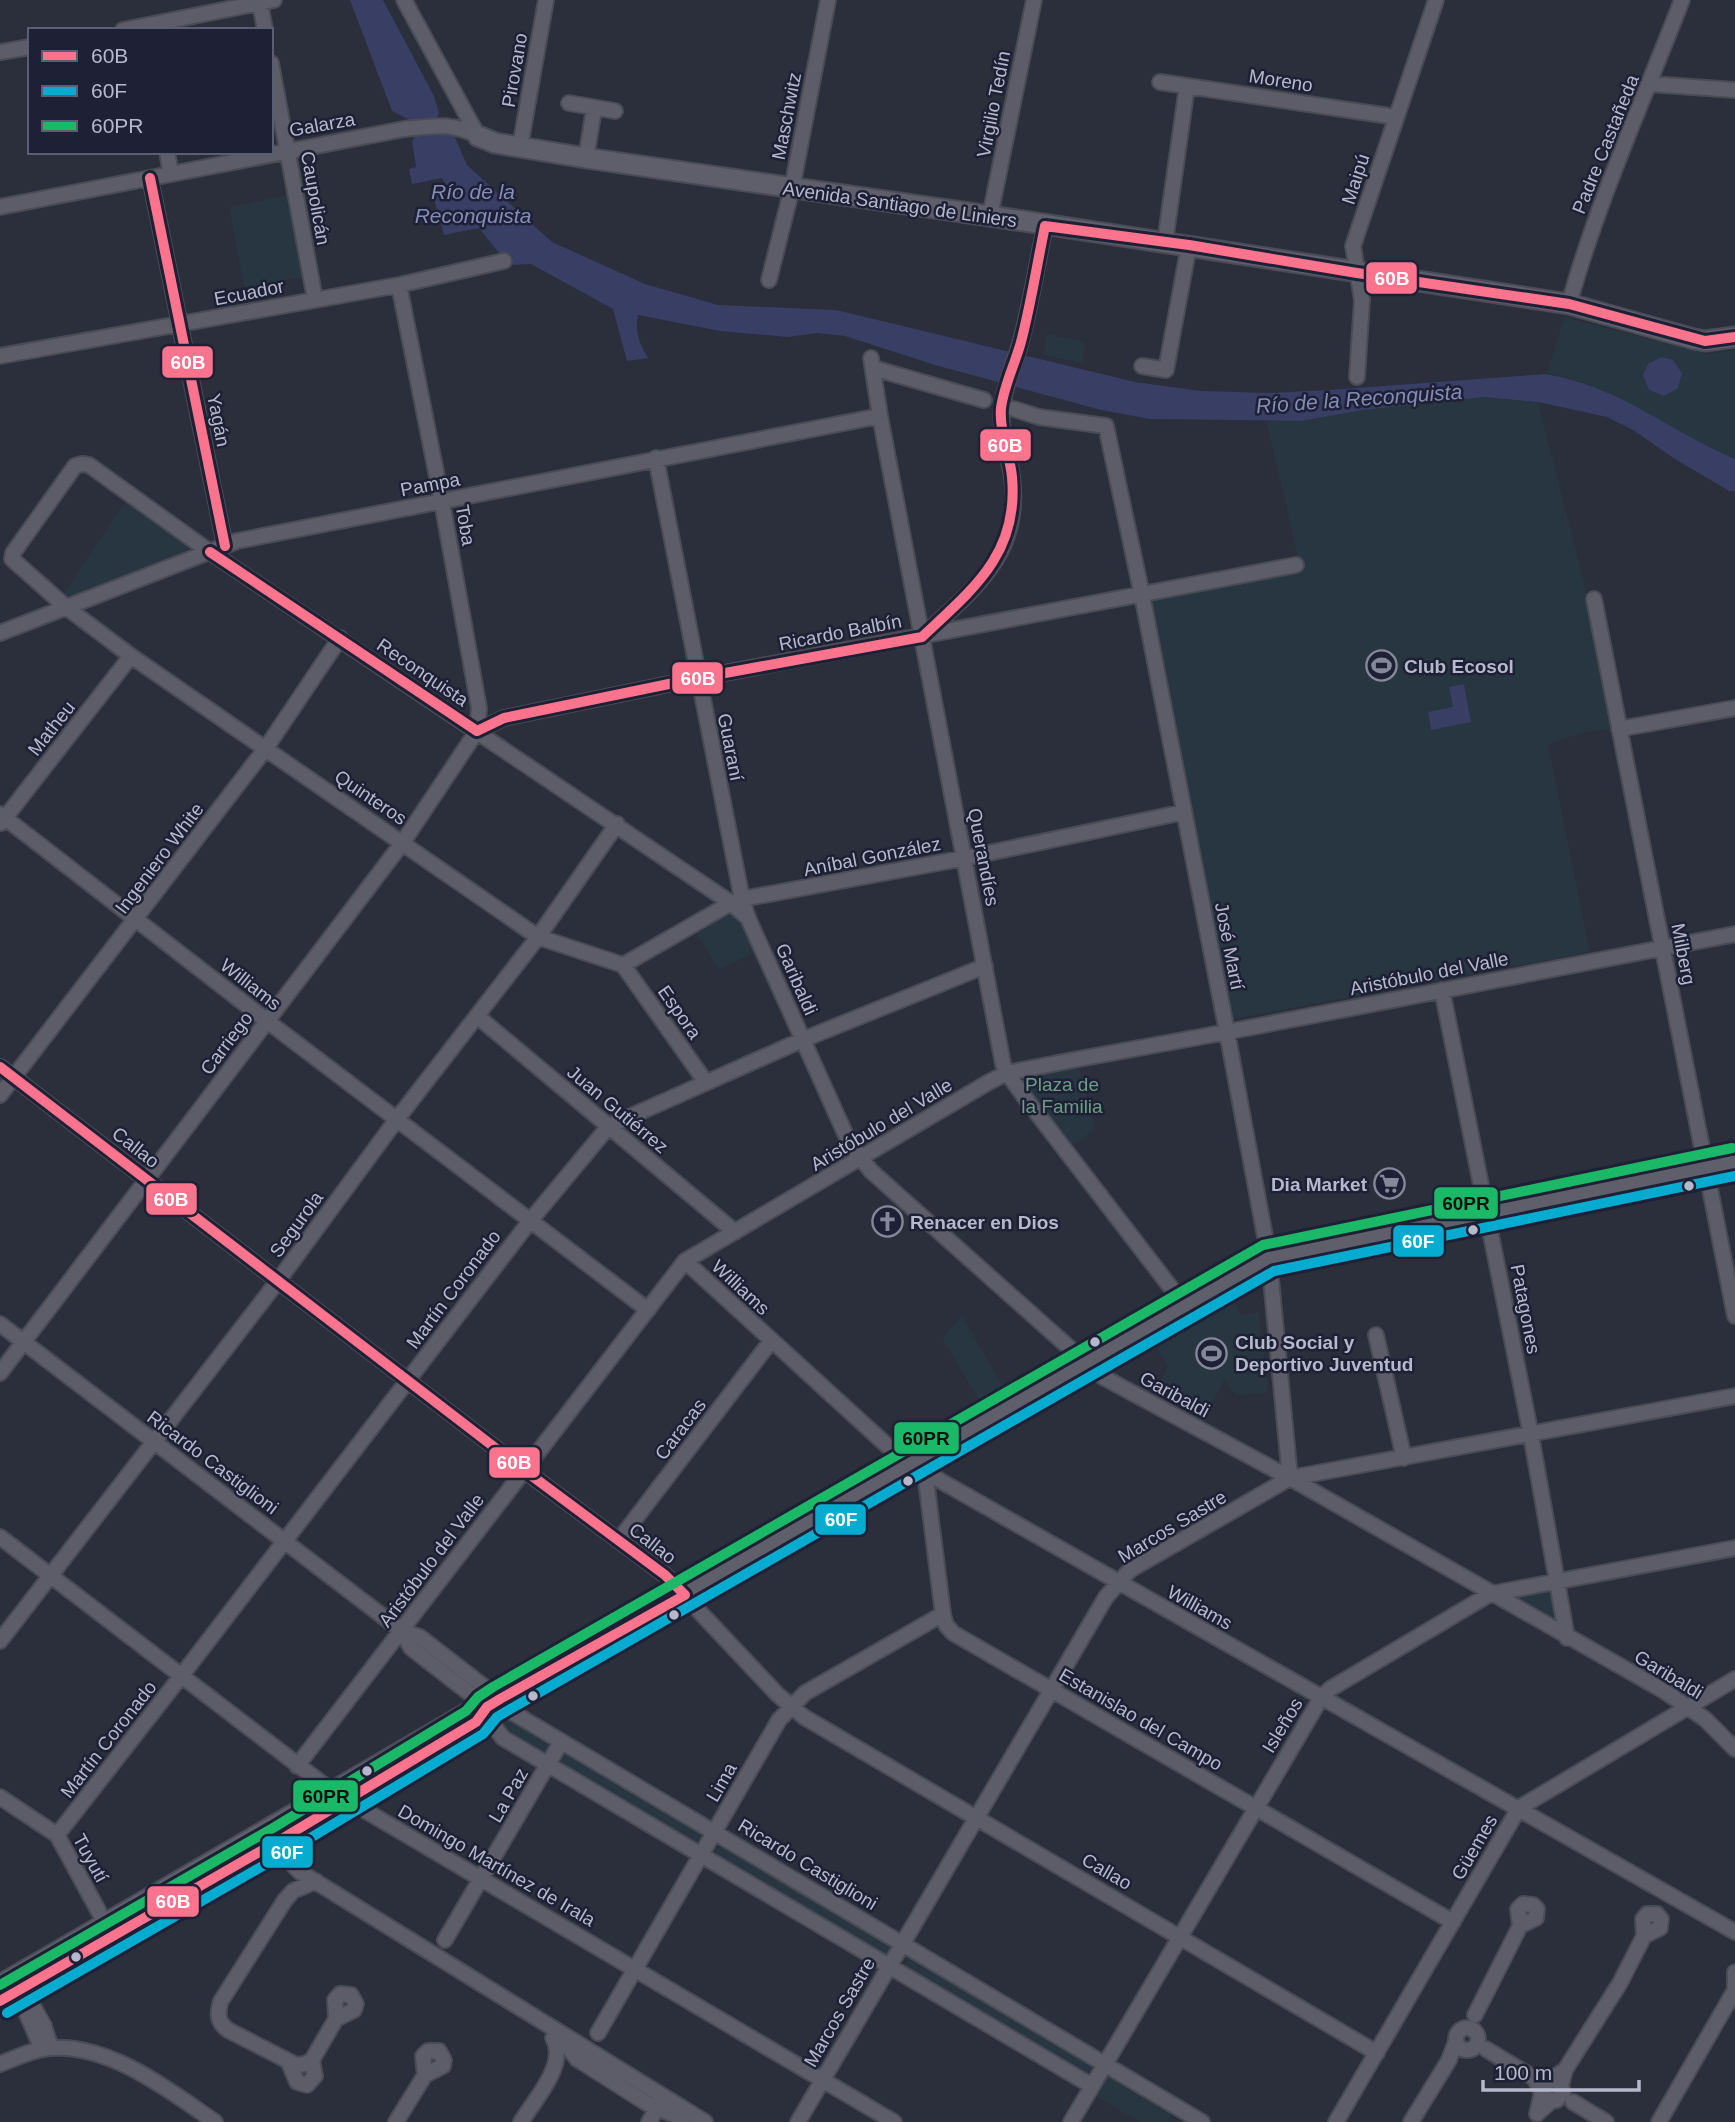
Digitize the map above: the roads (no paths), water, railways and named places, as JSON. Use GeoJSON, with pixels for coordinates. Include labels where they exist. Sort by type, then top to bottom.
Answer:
{"type":"FeatureCollection","features":[{"type":"Feature","properties":{"kind":"main road","name":"Avenida Santiago de Liniers"},"geometry":{"type":"LineString","coordinates":[[478,136],[495,143],[586,158],[1166,242],[1569,304],[1705,341],[1735,337]]}},
{"type":"Feature","properties":{"kind":"main road"},"geometry":{"type":"LineString","coordinates":[[10,1991],[105,1923],[476,1722],[494,1703],[919,1468],[1086,1363],[1269,1258],[1735,1162]]}},
{"type":"Feature","properties":{"kind":"main road"},"geometry":{"type":"LineString","coordinates":[[10,1991],[339,1795]]}},
{"type":"Feature","properties":{"kind":"street"},"geometry":{"type":"LineString","coordinates":[[404,0],[478,136]]}},
{"type":"Feature","properties":{"kind":"street","name":"Pirovano"},"geometry":{"type":"LineString","coordinates":[[520,147],[546,0]]}},
{"type":"Feature","properties":{"kind":"street","name":"Maschwitz"},"geometry":{"type":"LineString","coordinates":[[769,280],[792,188],[828,0]]}},
{"type":"Feature","properties":{"kind":"street","name":"Virgilio Tedín"},"geometry":{"type":"LineString","coordinates":[[990,216],[1034,0]]}},
{"type":"Feature","properties":{"kind":"street","name":"Maipú"},"geometry":{"type":"LineString","coordinates":[[1357,377],[1362,300],[1353,246],[1436,0]]}},
{"type":"Feature","properties":{"kind":"street","name":"Padre Castañeda"},"geometry":{"type":"LineString","coordinates":[[1569,304],[1621,151],[1682,0]]}},
{"type":"Feature","properties":{"kind":"street"},"geometry":{"type":"LineString","coordinates":[[134,28],[267,1],[265,28]]}},
{"type":"Feature","properties":{"kind":"street"},"geometry":{"type":"LineString","coordinates":[[0,52],[28,47]]}},
{"type":"Feature","properties":{"kind":"street","name":"Caupolicán"},"geometry":{"type":"LineString","coordinates":[[273,73],[315,299]]}},
{"type":"Feature","properties":{"kind":"street","name":"Moreno"},"geometry":{"type":"LineString","coordinates":[[1160,82],[1396,117]]}},
{"type":"Feature","properties":{"kind":"street"},"geometry":{"type":"LineString","coordinates":[[1650,83],[1735,90]]}},
{"type":"Feature","properties":{"kind":"street"},"geometry":{"type":"LineString","coordinates":[[1166,242],[1187,86]]}},
{"type":"Feature","properties":{"kind":"street"},"geometry":{"type":"LineString","coordinates":[[441,125],[451,109],[453,90]]}},
{"type":"Feature","properties":{"kind":"street"},"geometry":{"type":"LineString","coordinates":[[569,103],[615,111]]}},
{"type":"Feature","properties":{"kind":"street"},"geometry":{"type":"LineString","coordinates":[[586,158],[594,109]]}},
{"type":"Feature","properties":{"kind":"street","name":"Galarza"},"geometry":{"type":"LineString","coordinates":[[273,153],[441,125]]}},
{"type":"Feature","properties":{"kind":"street","name":"Avenida Santiago de Liniers"},"geometry":{"type":"LineString","coordinates":[[441,125],[458,127],[478,136]]}},
{"type":"Feature","properties":{"kind":"street"},"geometry":{"type":"LineString","coordinates":[[167,154],[171,174]]}},
{"type":"Feature","properties":{"kind":"street","name":"Galarza"},"geometry":{"type":"LineString","coordinates":[[0,207],[268,154]]}},
{"type":"Feature","properties":{"kind":"street","name":"Yagán"},"geometry":{"type":"LineString","coordinates":[[150,178],[225,546]]}},
{"type":"Feature","properties":{"kind":"street"},"geometry":{"type":"LineString","coordinates":[[922,636],[985,576],[1001,552],[1010,531],[1014,511],[1012,477],[1001,411],[1008,405],[1045,226]]}},
{"type":"Feature","properties":{"kind":"street"},"geometry":{"type":"LineString","coordinates":[[1142,366],[1166,370],[1189,246]]}},
{"type":"Feature","properties":{"kind":"street","name":"Ecuador"},"geometry":{"type":"LineString","coordinates":[[0,356],[398,285],[504,261]]}},
{"type":"Feature","properties":{"kind":"street","name":"Toba"},"geometry":{"type":"LineString","coordinates":[[398,285],[442,502],[479,708],[477,731]]}},
{"type":"Feature","properties":{"kind":"street","name":"Querandíes"},"geometry":{"type":"LineString","coordinates":[[984,400],[872,363],[1003,1064],[1007,1073],[1185,1306]]}},
{"type":"Feature","properties":{"kind":"street","name":"José Martí"},"geometry":{"type":"LineString","coordinates":[[1008,405],[1039,417],[1106,426],[1142,594],[1269,1258],[1290,1478]]}},
{"type":"Feature","properties":{"kind":"street","name":"Pampa"},"geometry":{"type":"LineString","coordinates":[[0,633],[237,541],[880,416]]}},
{"type":"Feature","properties":{"kind":"street","name":"Guaraní"},"geometry":{"type":"LineString","coordinates":[[656,458],[698,678],[736,901],[748,918]]}},
{"type":"Feature","properties":{"kind":"street","name":"Reconquista"},"geometry":{"type":"LineString","coordinates":[[12,559],[13,553],[75,466],[89,465],[210,552],[736,901]]}},
{"type":"Feature","properties":{"kind":"street","name":"Quinteros"},"geometry":{"type":"LineString","coordinates":[[12,559],[66,607],[131,656],[538,937],[623,965]]}},
{"type":"Feature","properties":{"kind":"street","name":"Ricardo Balbín"},"geometry":{"type":"LineString","coordinates":[[477,731],[504,718],[698,678],[1296,565]]}},
{"type":"Feature","properties":{"kind":"street","name":"Milberg"},"geometry":{"type":"LineString","coordinates":[[1594,598],[1735,1317]]}},
{"type":"Feature","properties":{"kind":"street","name":"Ingeniero White"},"geometry":{"type":"LineString","coordinates":[[0,1095],[266,748],[340,638]]}},
{"type":"Feature","properties":{"kind":"street","name":"Matheu"},"geometry":{"type":"LineString","coordinates":[[2,818],[131,656]]}},
{"type":"Feature","properties":{"kind":"street"},"geometry":{"type":"LineString","coordinates":[[1619,729],[1735,708]]}},
{"type":"Feature","properties":{"kind":"street","name":"Carriego"},"geometry":{"type":"LineString","coordinates":[[0,1373],[403,842],[477,731]]}},
{"type":"Feature","properties":{"kind":"street","name":"Aníbal González"},"geometry":{"type":"LineString","coordinates":[[736,901],[965,858],[1184,812]]}},
{"type":"Feature","properties":{"kind":"street","name":"Williams"},"geometry":{"type":"LineString","coordinates":[[2,818],[648,1310]]}},
{"type":"Feature","properties":{"kind":"street","name":"Segurola"},"geometry":{"type":"LineString","coordinates":[[0,1641],[278,1281],[397,1119],[538,937],[617,824]]}},
{"type":"Feature","properties":{"kind":"street"},"geometry":{"type":"LineString","coordinates":[[623,965],[736,901]]}},
{"type":"Feature","properties":{"kind":"street","name":"Garibaldi"},"geometry":{"type":"LineString","coordinates":[[748,918],[849,1142],[861,1159],[871,1171],[1101,1376],[1290,1478],[1688,1707],[1735,1749]]}},
{"type":"Feature","properties":{"kind":"street","name":"Aristóbulo del Valle"},"geometry":{"type":"LineString","coordinates":[[297,1766],[685,1261],[1007,1073],[1735,934]]}},
{"type":"Feature","properties":{"kind":"street","name":"Espora"},"geometry":{"type":"LineString","coordinates":[[623,965],[705,1082]]}},
{"type":"Feature","properties":{"kind":"street","name":"Martín Coronado"},"geometry":{"type":"LineString","coordinates":[[57,1835],[530,1221],[609,1126],[802,1040],[985,966]]}},
{"type":"Feature","properties":{"kind":"street","name":"Patagones"},"geometry":{"type":"LineString","coordinates":[[1442,990],[1531,1434],[1567,1638]]}},
{"type":"Feature","properties":{"kind":"street","name":"Juan Gutiérrez"},"geometry":{"type":"LineString","coordinates":[[477,1016],[735,1232]]}},
{"type":"Feature","properties":{"kind":"street","name":"Callao"},"geometry":{"type":"LineString","coordinates":[[0,1067],[665,1576],[777,1693],[804,1717],[1377,2053]]}},
{"type":"Feature","properties":{"kind":"street","name":"Williams"},"geometry":{"type":"LineString","coordinates":[[685,1261],[893,1451],[919,1468],[1321,1698],[1734,1929]]}},
{"type":"Feature","properties":{"kind":"street","name":"Ricardo Castiglioni"},"geometry":{"type":"LineString","coordinates":[[0,1324],[402,1631],[420,1637],[494,1703],[902,1942],[1202,2122]]}},
{"type":"Feature","properties":{"kind":"street"},"geometry":{"type":"LineString","coordinates":[[1376,1335],[1404,1458]]}},
{"type":"Feature","properties":{"kind":"street","name":"Caracas"},"geometry":{"type":"LineString","coordinates":[[619,1540],[771,1341]]}},
{"type":"Feature","properties":{"kind":"street","name":"Marcos Sastre"},"geometry":{"type":"LineString","coordinates":[[798,2122],[1106,1597],[1130,1570],[1290,1478],[1735,1396]]}},
{"type":"Feature","properties":{"kind":"street"},"geometry":{"type":"LineString","coordinates":[[919,1468],[943,1614]]}},
{"type":"Feature","properties":{"kind":"street","name":"Domingo Martínez de Irala"},"geometry":{"type":"LineString","coordinates":[[0,1536],[297,1766],[339,1795],[894,2122]]}},
{"type":"Feature","properties":{"kind":"street","name":"Isleños"},"geometry":{"type":"LineString","coordinates":[[1071,2122],[1255,1808],[1321,1698],[1330,1689],[1490,1594],[1735,1548]]}},
{"type":"Feature","properties":{"kind":"street","name":"Estanislao del Campo"},"geometry":{"type":"LineString","coordinates":[[943,1614],[946,1625],[953,1633],[1453,1923]]}},
{"type":"Feature","properties":{"kind":"street","name":"Lima"},"geometry":{"type":"LineString","coordinates":[[598,2033],[779,1720],[805,1693],[943,1614]]}},
{"type":"Feature","properties":{"kind":"street","name":"Güemes"},"geometry":{"type":"LineString","coordinates":[[1336,2122],[1519,1808],[1735,1679]]}},
{"type":"Feature","properties":{"kind":"street","name":"Ricardo Castiglioni"},"geometry":{"type":"LineString","coordinates":[[494,1703],[494,1726],[503,1738],[1092,2085]]}},
{"type":"Feature","properties":{"kind":"street","name":"La Paz"},"geometry":{"type":"LineString","coordinates":[[445,1940],[561,1742]]}},
{"type":"Feature","properties":{"kind":"street","name":"Tuyutí"},"geometry":{"type":"LineString","coordinates":[[3,1803],[57,1835],[105,1923]]}},
{"type":"Feature","properties":{"kind":"street"},"geometry":{"type":"LineString","coordinates":[[274,1853],[311,1884],[554,2038],[570,2043]]}},
{"type":"Feature","properties":{"kind":"street"},"geometry":{"type":"LineString","coordinates":[[311,1884],[570,2043],[662,2102],[688,2122]]}},
{"type":"Feature","properties":{"kind":"street"},"geometry":{"type":"LineString","coordinates":[[311,1884],[293,1891],[285,1900],[218,2010],[222,2025],[289,2063],[305,2064],[312,2060],[336,2019]]}},
{"type":"Feature","properties":{"kind":"street"},"geometry":{"type":"LineString","coordinates":[[1411,2122],[1449,2060],[1471,2041],[1475,2015],[1520,1926]]}},
{"type":"Feature","properties":{"kind":"street"},"geometry":{"type":"LineString","coordinates":[[1535,2118],[1620,1983],[1644,1936]]}},
{"type":"Feature","properties":{"kind":"street"},"geometry":{"type":"LineString","coordinates":[[1659,2122],[1735,1990],[1735,1972]]}},
{"type":"Feature","properties":{"kind":"street"},"geometry":{"type":"LineString","coordinates":[[10,1991],[46,2048]]}},
{"type":"Feature","properties":{"kind":"street"},"geometry":{"type":"LineString","coordinates":[[521,2122],[558,2063],[559,2050],[554,2038]]}},
{"type":"Feature","properties":{"kind":"street"},"geometry":{"type":"LineString","coordinates":[[1471,2041],[1555,2088],[1606,2122]]}},
{"type":"Feature","properties":{"kind":"street"},"geometry":{"type":"LineString","coordinates":[[570,2043],[576,2059],[648,2104],[662,2102],[705,2122]]}},
{"type":"Feature","properties":{"kind":"street"},"geometry":{"type":"LineString","coordinates":[[0,2064],[46,2048],[94,2053],[121,2063],[215,2122]]}},
{"type":"Feature","properties":{"kind":"street"},"geometry":{"type":"LineString","coordinates":[[558,2063],[576,2059]]}},
{"type":"Feature","properties":{"kind":"street"},"geometry":{"type":"LineString","coordinates":[[289,2063],[297,2082],[307,2085],[315,2076],[312,2060]]}},
{"type":"Feature","properties":{"kind":"street"},"geometry":{"type":"LineString","coordinates":[[396,2122],[425,2075]]}},
{"type":"Feature","properties":{"kind":"street"},"geometry":{"type":"LineString","coordinates":[[649,2122],[662,2102]]}},
{"type":"Feature","properties":{"kind":"water","name":"Río de la Reconquista"},"geometry":{"type":"Polygon","coordinates":[[[350,0],[383,0],[434,96],[439,113],[437,118],[443,133],[454,135],[467,165],[552,242],[645,284],[718,305],[836,310],[1135,382],[1201,391],[1271,393],[1545,374],[1596,388],[1620,398],[1735,459],[1735,491],[1729,491],[1633,430],[1607,417],[1538,402],[1484,397],[1363,410],[1301,421],[1150,419],[1101,410],[935,365],[845,336],[817,333],[788,337],[720,331],[638,315],[638,337],[648,358],[627,361],[613,309],[531,264],[511,265],[498,257],[499,253],[479,228],[444,235],[433,196],[450,193],[442,178],[412,184],[409,169],[416,167],[410,120],[392,111],[350,0]]]}},
{"type":"Feature","properties":{"kind":"water"},"geometry":{"type":"Polygon","coordinates":[[[1662,357],[1673,360],[1682,373],[1678,388],[1664,396],[1649,390],[1643,375],[1648,364],[1662,357]]]}},
{"type":"Feature","properties":{"kind":"water"},"geometry":{"type":"Polygon","coordinates":[[[1464,684],[1471,722],[1431,730],[1428,712],[1453,707],[1449,687],[1464,684]]]}},
{"type":"Feature","properties":{"kind":"place","name":"Club Ecosol"},"geometry":{"type":"Point","coordinates":[1381,666]}},
{"type":"Feature","properties":{"kind":"place","name":"Dia Market"},"geometry":{"type":"Point","coordinates":[1390,1184]}},
{"type":"Feature","properties":{"kind":"place","name":"Renacer en Dios"},"geometry":{"type":"Point","coordinates":[887,1222]}},
{"type":"Feature","properties":{"kind":"place","name":"Club Social y Deportivo Juventud"},"geometry":{"type":"Point","coordinates":[1212,1353]}},
{"type":"Feature","properties":{"kind":"park label","name":"Plaza de la Familia"},"geometry":{"type":"Point","coordinates":[1062,1095]}}]}
